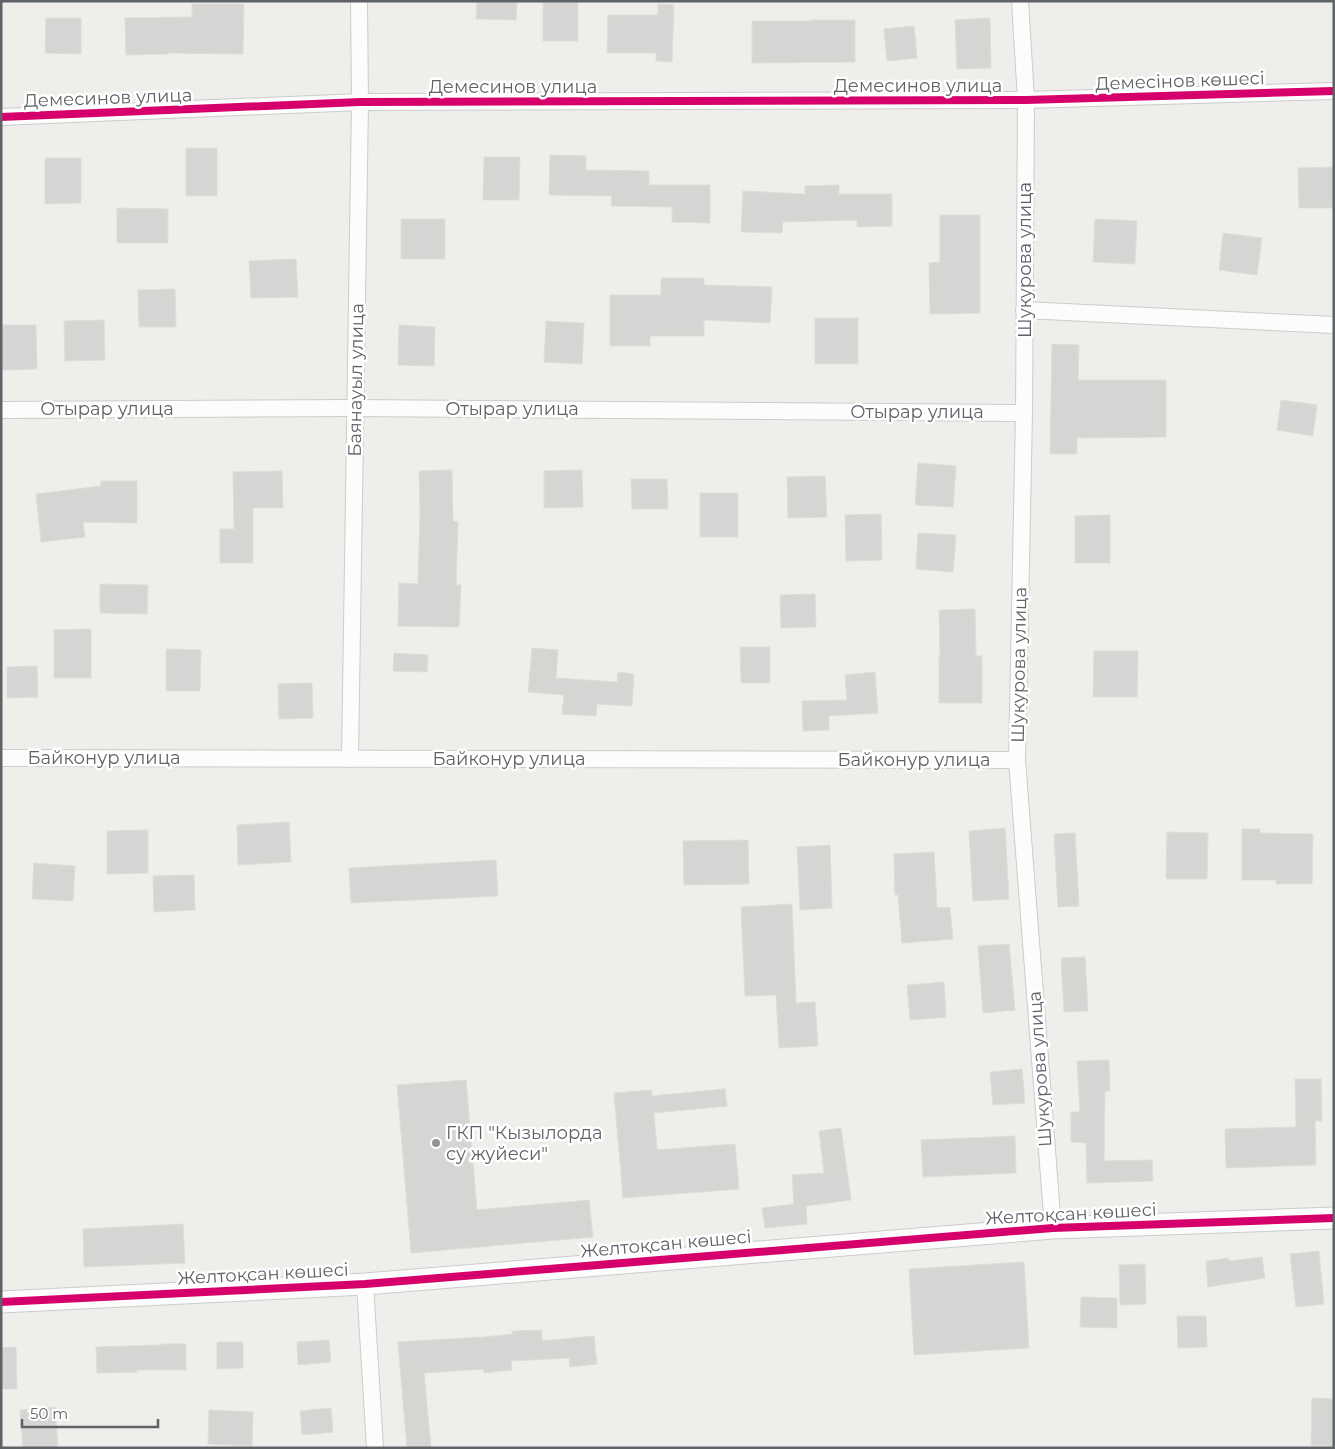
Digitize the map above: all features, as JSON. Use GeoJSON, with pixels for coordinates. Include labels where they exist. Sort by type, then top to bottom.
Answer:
{"type":"FeatureCollection","features":[{"type":"Feature","properties":{"kind":"street","name":"Баянауыл улица"},"geometry":{"type":"LineString","coordinates":[[350,759],[360,102],[359,1]]}},
{"type":"Feature","properties":{"kind":"street","name":"Шукурова улица"},"geometry":{"type":"LineString","coordinates":[[1020,1],[1026,100],[1024,413],[1017,760],[1053,1228]]}},
{"type":"Feature","properties":{"kind":"street","name":"Демесінов көшесі"},"geometry":{"type":"LineString","coordinates":[[1026,100],[1334,91]]}},
{"type":"Feature","properties":{"kind":"street","name":"Демесинов улица"},"geometry":{"type":"LineString","coordinates":[[1,117],[360,102],[1026,100]]}},
{"type":"Feature","properties":{"kind":"street"},"geometry":{"type":"LineString","coordinates":[[1024,310],[1334,325]]}},
{"type":"Feature","properties":{"kind":"street","name":"Отырар улица"},"geometry":{"type":"LineString","coordinates":[[1,410],[355,408],[1024,413]]}},
{"type":"Feature","properties":{"kind":"street","name":"Байконур улица"},"geometry":{"type":"LineString","coordinates":[[1,758],[1017,760]]}},
{"type":"Feature","properties":{"kind":"street","name":"Желтоқсан көшесі"},"geometry":{"type":"LineString","coordinates":[[1,1302],[365,1284],[1053,1228],[1334,1218]]}},
{"type":"Feature","properties":{"kind":"street"},"geometry":{"type":"LineString","coordinates":[[365,1284],[375,1448]]}},
{"type":"Feature","properties":{"kind":"building"},"geometry":{"type":"Polygon","coordinates":[[[477,1],[517,1],[516,20],[476,19],[477,1]]]}},
{"type":"Feature","properties":{"kind":"building"},"geometry":{"type":"Polygon","coordinates":[[[543,2],[578,2],[578,41],[543,41],[543,2]]]}},
{"type":"Feature","properties":{"kind":"building"},"geometry":{"type":"Polygon","coordinates":[[[192,4],[244,4],[243,54],[168,53],[126,55],[125,18],[192,17],[192,4]]]}},
{"type":"Feature","properties":{"kind":"building"},"geometry":{"type":"Polygon","coordinates":[[[658,4],[674,5],[672,62],[656,61],[656,53],[607,53],[608,15],[658,15],[658,4]]]}},
{"type":"Feature","properties":{"kind":"building"},"geometry":{"type":"Polygon","coordinates":[[[46,18],[81,18],[81,54],[45,53],[46,18]]]}},
{"type":"Feature","properties":{"kind":"building"},"geometry":{"type":"Polygon","coordinates":[[[990,18],[991,68],[957,69],[955,20],[990,18]]]}},
{"type":"Feature","properties":{"kind":"building"},"geometry":{"type":"Polygon","coordinates":[[[855,20],[855,62],[752,63],[752,21],[855,20]]]}},
{"type":"Feature","properties":{"kind":"building"},"geometry":{"type":"Polygon","coordinates":[[[914,26],[917,58],[887,61],[884,29],[914,26]]]}},
{"type":"Feature","properties":{"kind":"building"},"geometry":{"type":"Polygon","coordinates":[[[186,148],[217,148],[217,196],[186,196],[186,148]]]}},
{"type":"Feature","properties":{"kind":"building"},"geometry":{"type":"Polygon","coordinates":[[[550,155],[586,156],[586,170],[649,171],[649,185],[710,185],[710,223],[672,222],[672,207],[611,206],[612,196],[549,195],[550,155]]]}},
{"type":"Feature","properties":{"kind":"building"},"geometry":{"type":"Polygon","coordinates":[[[484,157],[520,157],[519,200],[483,200],[484,157]]]}},
{"type":"Feature","properties":{"kind":"building"},"geometry":{"type":"Polygon","coordinates":[[[45,158],[81,158],[81,203],[45,204],[45,158]]]}},
{"type":"Feature","properties":{"kind":"building"},"geometry":{"type":"Polygon","coordinates":[[[1334,167],[1334,208],[1299,208],[1298,168],[1334,167]]]}},
{"type":"Feature","properties":{"kind":"building"},"geometry":{"type":"Polygon","coordinates":[[[839,185],[839,194],[892,194],[892,226],[857,227],[857,220],[783,222],[782,233],[741,232],[743,191],[805,194],[805,186],[839,185]]]}},
{"type":"Feature","properties":{"kind":"building"},"geometry":{"type":"Polygon","coordinates":[[[117,208],[168,209],[168,243],[117,243],[117,208]]]}},
{"type":"Feature","properties":{"kind":"building"},"geometry":{"type":"Polygon","coordinates":[[[940,215],[980,215],[980,313],[930,314],[929,263],[940,262],[940,215]]]}},
{"type":"Feature","properties":{"kind":"building"},"geometry":{"type":"Polygon","coordinates":[[[401,219],[445,219],[445,259],[401,259],[401,219]]]}},
{"type":"Feature","properties":{"kind":"building"},"geometry":{"type":"Polygon","coordinates":[[[1095,219],[1137,221],[1135,264],[1093,262],[1095,219]]]}},
{"type":"Feature","properties":{"kind":"building"},"geometry":{"type":"Polygon","coordinates":[[[1223,233],[1262,238],[1257,275],[1219,270],[1223,233]]]}},
{"type":"Feature","properties":{"kind":"building"},"geometry":{"type":"Polygon","coordinates":[[[296,259],[298,297],[251,298],[249,261],[296,259]]]}},
{"type":"Feature","properties":{"kind":"building"},"geometry":{"type":"Polygon","coordinates":[[[661,278],[704,278],[704,285],[772,287],[770,323],[704,320],[704,336],[650,336],[650,346],[610,346],[610,295],[661,295],[661,278]]]}},
{"type":"Feature","properties":{"kind":"building"},"geometry":{"type":"Polygon","coordinates":[[[175,289],[176,327],[139,327],[138,290],[175,289]]]}},
{"type":"Feature","properties":{"kind":"building"},"geometry":{"type":"Polygon","coordinates":[[[815,318],[858,318],[858,364],[815,364],[815,318]]]}},
{"type":"Feature","properties":{"kind":"building"},"geometry":{"type":"Polygon","coordinates":[[[104,320],[105,360],[65,361],[64,321],[104,320]]]}},
{"type":"Feature","properties":{"kind":"building"},"geometry":{"type":"Polygon","coordinates":[[[546,321],[584,323],[582,364],[544,362],[546,321]]]}},
{"type":"Feature","properties":{"kind":"building"},"geometry":{"type":"Polygon","coordinates":[[[1,325],[36,325],[37,369],[1,370],[1,325]]]}},
{"type":"Feature","properties":{"kind":"building"},"geometry":{"type":"Polygon","coordinates":[[[399,325],[435,327],[434,366],[398,365],[399,325]]]}},
{"type":"Feature","properties":{"kind":"building"},"geometry":{"type":"Polygon","coordinates":[[[1052,344],[1079,345],[1078,380],[1166,380],[1166,437],[1077,438],[1077,454],[1050,454],[1052,344]]]}},
{"type":"Feature","properties":{"kind":"building"},"geometry":{"type":"Polygon","coordinates":[[[1281,400],[1317,405],[1313,436],[1277,430],[1281,400]]]}},
{"type":"Feature","properties":{"kind":"building"},"geometry":{"type":"Polygon","coordinates":[[[918,463],[956,466],[953,507],[915,505],[918,463]]]}},
{"type":"Feature","properties":{"kind":"building"},"geometry":{"type":"Polygon","coordinates":[[[452,470],[453,521],[458,522],[456,585],[461,585],[459,627],[398,626],[399,583],[418,584],[419,471],[452,470]]]}},
{"type":"Feature","properties":{"kind":"building"},"geometry":{"type":"Polygon","coordinates":[[[582,470],[583,507],[544,508],[544,471],[582,470]]]}},
{"type":"Feature","properties":{"kind":"building"},"geometry":{"type":"Polygon","coordinates":[[[282,471],[283,508],[253,508],[253,563],[220,563],[220,529],[234,529],[233,472],[282,471]]]}},
{"type":"Feature","properties":{"kind":"building"},"geometry":{"type":"Polygon","coordinates":[[[825,476],[827,517],[788,518],[787,477],[825,476]]]}},
{"type":"Feature","properties":{"kind":"building"},"geometry":{"type":"Polygon","coordinates":[[[631,479],[667,479],[668,509],[632,509],[631,479]]]}},
{"type":"Feature","properties":{"kind":"building"},"geometry":{"type":"Polygon","coordinates":[[[101,481],[137,481],[137,523],[83,522],[85,537],[41,542],[36,494],[101,486],[101,481]]]}},
{"type":"Feature","properties":{"kind":"building"},"geometry":{"type":"Polygon","coordinates":[[[700,493],[738,493],[738,537],[700,537],[700,493]]]}},
{"type":"Feature","properties":{"kind":"building"},"geometry":{"type":"Polygon","coordinates":[[[881,514],[882,560],[846,561],[845,515],[881,514]]]}},
{"type":"Feature","properties":{"kind":"building"},"geometry":{"type":"Polygon","coordinates":[[[1110,515],[1110,563],[1075,563],[1075,516],[1110,515]]]}},
{"type":"Feature","properties":{"kind":"building"},"geometry":{"type":"Polygon","coordinates":[[[918,533],[956,535],[953,572],[916,569],[918,533]]]}},
{"type":"Feature","properties":{"kind":"building"},"geometry":{"type":"Polygon","coordinates":[[[100,584],[148,585],[147,614],[100,613],[100,584]]]}},
{"type":"Feature","properties":{"kind":"building"},"geometry":{"type":"Polygon","coordinates":[[[815,594],[816,627],[781,628],[780,595],[815,594]]]}},
{"type":"Feature","properties":{"kind":"building"},"geometry":{"type":"Polygon","coordinates":[[[975,609],[976,656],[982,656],[982,703],[939,703],[939,610],[975,609]]]}},
{"type":"Feature","properties":{"kind":"building"},"geometry":{"type":"Polygon","coordinates":[[[91,629],[91,678],[54,678],[54,630],[91,629]]]}},
{"type":"Feature","properties":{"kind":"building"},"geometry":{"type":"Polygon","coordinates":[[[740,647],[770,647],[770,683],[741,683],[740,647]]]}},
{"type":"Feature","properties":{"kind":"building"},"geometry":{"type":"Polygon","coordinates":[[[532,648],[558,650],[556,678],[617,682],[618,672],[634,674],[632,706],[597,704],[596,716],[562,714],[564,695],[528,692],[532,648]]]}},
{"type":"Feature","properties":{"kind":"building"},"geometry":{"type":"Polygon","coordinates":[[[166,649],[201,650],[200,691],[166,691],[166,649]]]}},
{"type":"Feature","properties":{"kind":"building"},"geometry":{"type":"Polygon","coordinates":[[[1094,651],[1138,651],[1137,697],[1093,697],[1094,651]]]}},
{"type":"Feature","properties":{"kind":"building"},"geometry":{"type":"Polygon","coordinates":[[[394,653],[428,655],[427,672],[393,671],[394,653]]]}},
{"type":"Feature","properties":{"kind":"building"},"geometry":{"type":"Polygon","coordinates":[[[37,666],[38,697],[7,698],[7,667],[37,666]]]}},
{"type":"Feature","properties":{"kind":"building"},"geometry":{"type":"Polygon","coordinates":[[[875,672],[878,713],[829,716],[829,730],[803,731],[802,701],[847,700],[845,675],[875,672]]]}},
{"type":"Feature","properties":{"kind":"building"},"geometry":{"type":"Polygon","coordinates":[[[312,683],[313,718],[279,719],[278,684],[312,683]]]}},
{"type":"Feature","properties":{"kind":"building"},"geometry":{"type":"Polygon","coordinates":[[[289,822],[291,862],[238,865],[237,825],[289,822]]]}},
{"type":"Feature","properties":{"kind":"building"},"geometry":{"type":"Polygon","coordinates":[[[1005,828],[1009,899],[973,901],[969,831],[1005,828]]]}},
{"type":"Feature","properties":{"kind":"building"},"geometry":{"type":"Polygon","coordinates":[[[1242,829],[1260,829],[1260,833],[1313,834],[1312,884],[1276,884],[1276,880],[1242,880],[1242,829]]]}},
{"type":"Feature","properties":{"kind":"building"},"geometry":{"type":"Polygon","coordinates":[[[148,830],[148,873],[107,874],[107,831],[148,830]]]}},
{"type":"Feature","properties":{"kind":"building"},"geometry":{"type":"Polygon","coordinates":[[[1167,832],[1208,833],[1207,879],[1166,879],[1167,832]]]}},
{"type":"Feature","properties":{"kind":"building"},"geometry":{"type":"Polygon","coordinates":[[[1075,833],[1079,906],[1058,907],[1054,834],[1075,833]]]}},
{"type":"Feature","properties":{"kind":"building"},"geometry":{"type":"Polygon","coordinates":[[[748,840],[749,884],[684,885],[683,841],[748,840]]]}},
{"type":"Feature","properties":{"kind":"building"},"geometry":{"type":"Polygon","coordinates":[[[830,845],[832,908],[800,910],[797,847],[830,845]]]}},
{"type":"Feature","properties":{"kind":"building"},"geometry":{"type":"Polygon","coordinates":[[[934,852],[937,908],[950,907],[953,939],[902,943],[898,895],[895,895],[894,854],[934,852]]]}},
{"type":"Feature","properties":{"kind":"building"},"geometry":{"type":"Polygon","coordinates":[[[496,860],[498,896],[351,903],[349,868],[496,860]]]}},
{"type":"Feature","properties":{"kind":"building"},"geometry":{"type":"Polygon","coordinates":[[[34,863],[75,866],[73,901],[32,899],[34,863]]]}},
{"type":"Feature","properties":{"kind":"building"},"geometry":{"type":"Polygon","coordinates":[[[194,875],[195,910],[154,912],[153,876],[194,875]]]}},
{"type":"Feature","properties":{"kind":"building"},"geometry":{"type":"Polygon","coordinates":[[[792,904],[796,1003],[815,1002],[818,1046],[779,1048],[776,995],[745,996],[741,907],[792,904]]]}},
{"type":"Feature","properties":{"kind":"building"},"geometry":{"type":"Polygon","coordinates":[[[1009,944],[1015,1010],[983,1013],[978,946],[1009,944]]]}},
{"type":"Feature","properties":{"kind":"building"},"geometry":{"type":"Polygon","coordinates":[[[1085,957],[1088,1011],[1064,1012],[1061,958],[1085,957]]]}},
{"type":"Feature","properties":{"kind":"building"},"geometry":{"type":"Polygon","coordinates":[[[944,982],[946,1017],[910,1020],[907,985],[944,982]]]}},
{"type":"Feature","properties":{"kind":"building"},"geometry":{"type":"Polygon","coordinates":[[[1109,1060],[1110,1091],[1105,1091],[1104,1161],[1152,1160],[1153,1181],[1087,1183],[1086,1143],[1071,1142],[1071,1112],[1080,1112],[1077,1061],[1109,1060]]]}},
{"type":"Feature","properties":{"kind":"building"},"geometry":{"type":"Polygon","coordinates":[[[1022,1069],[1025,1103],[993,1105],[990,1072],[1022,1069]]]}},
{"type":"Feature","properties":{"kind":"building"},"geometry":{"type":"Polygon","coordinates":[[[1295,1079],[1321,1079],[1322,1121],[1315,1121],[1316,1165],[1226,1168],[1225,1129],[1296,1127],[1295,1079]]]}},
{"type":"Feature","properties":{"kind":"building","name":"ГКП \"Кызылорда су жуйеси\""},"geometry":{"type":"Polygon","coordinates":[[[466,1080],[477,1210],[589,1200],[593,1237],[411,1253],[397,1085],[466,1080]]]}},
{"type":"Feature","properties":{"kind":"building"},"geometry":{"type":"Polygon","coordinates":[[[725,1089],[727,1106],[654,1113],[657,1150],[735,1144],[739,1189],[623,1198],[614,1093],[652,1090],[652,1096],[725,1089]]]}},
{"type":"Feature","properties":{"kind":"building"},"geometry":{"type":"Polygon","coordinates":[[[841,1128],[851,1200],[806,1206],[807,1224],[765,1228],[762,1208],[794,1204],[792,1175],[824,1173],[819,1131],[841,1128]]]}},
{"type":"Feature","properties":{"kind":"building"},"geometry":{"type":"Polygon","coordinates":[[[1015,1136],[1016,1173],[923,1177],[921,1140],[1015,1136]]]}},
{"type":"Feature","properties":{"kind":"building"},"geometry":{"type":"Polygon","coordinates":[[[183,1224],[185,1263],[84,1267],[83,1229],[183,1224]]]}},
{"type":"Feature","properties":{"kind":"building"},"geometry":{"type":"Polygon","coordinates":[[[1319,1251],[1324,1304],[1296,1307],[1290,1254],[1319,1251]]]}},
{"type":"Feature","properties":{"kind":"building"},"geometry":{"type":"Polygon","coordinates":[[[1262,1257],[1265,1278],[1208,1287],[1206,1261],[1229,1258],[1229,1261],[1262,1257]]]}},
{"type":"Feature","properties":{"kind":"building"},"geometry":{"type":"Polygon","coordinates":[[[1024,1262],[1029,1348],[914,1355],[909,1269],[1024,1262]]]}},
{"type":"Feature","properties":{"kind":"building"},"geometry":{"type":"Polygon","coordinates":[[[1145,1264],[1146,1304],[1120,1305],[1119,1265],[1145,1264]]]}},
{"type":"Feature","properties":{"kind":"building"},"geometry":{"type":"Polygon","coordinates":[[[1081,1297],[1117,1298],[1117,1328],[1080,1327],[1081,1297]]]}},
{"type":"Feature","properties":{"kind":"building"},"geometry":{"type":"Polygon","coordinates":[[[1177,1316],[1206,1316],[1207,1347],[1178,1348],[1177,1316]]]}},
{"type":"Feature","properties":{"kind":"building"},"geometry":{"type":"Polygon","coordinates":[[[542,1330],[542,1341],[594,1336],[597,1364],[570,1367],[569,1358],[511,1361],[512,1370],[484,1373],[483,1369],[424,1373],[431,1448],[407,1448],[398,1342],[484,1337],[513,1334],[512,1331],[542,1330]]]}},
{"type":"Feature","properties":{"kind":"building"},"geometry":{"type":"Polygon","coordinates":[[[329,1340],[331,1362],[298,1365],[297,1342],[329,1340]]]}},
{"type":"Feature","properties":{"kind":"building"},"geometry":{"type":"Polygon","coordinates":[[[217,1342],[243,1342],[243,1368],[217,1369],[217,1342]]]}},
{"type":"Feature","properties":{"kind":"building"},"geometry":{"type":"Polygon","coordinates":[[[186,1344],[186,1370],[137,1370],[137,1372],[97,1373],[96,1347],[186,1344]]]}},
{"type":"Feature","properties":{"kind":"building"},"geometry":{"type":"Polygon","coordinates":[[[16,1347],[17,1389],[1,1389],[1,1348],[16,1347]]]}},
{"type":"Feature","properties":{"kind":"building"},"geometry":{"type":"Polygon","coordinates":[[[1312,1398],[1334,1399],[1334,1446],[1311,1445],[1312,1398]]]}},
{"type":"Feature","properties":{"kind":"building"},"geometry":{"type":"Polygon","coordinates":[[[55,1407],[58,1448],[23,1448],[20,1410],[55,1407]]]}},
{"type":"Feature","properties":{"kind":"building"},"geometry":{"type":"Polygon","coordinates":[[[331,1408],[333,1432],[302,1435],[300,1411],[331,1408]]]}},
{"type":"Feature","properties":{"kind":"building"},"geometry":{"type":"Polygon","coordinates":[[[209,1410],[253,1412],[252,1446],[208,1444],[209,1410]]]}},
{"type":"Feature","properties":{"kind":"cycle path"},"geometry":{"type":"LineString","coordinates":[[1,117],[360,102],[1026,100],[1334,91]]}},
{"type":"Feature","properties":{"kind":"cycle path"},"geometry":{"type":"LineString","coordinates":[[1,1302],[365,1284],[1053,1228],[1334,1218]]}},
{"type":"Feature","properties":{"kind":"place","name":"ГКП \"Кызылорда су жуйеси\""},"geometry":{"type":"Point","coordinates":[436,1143]}}]}
